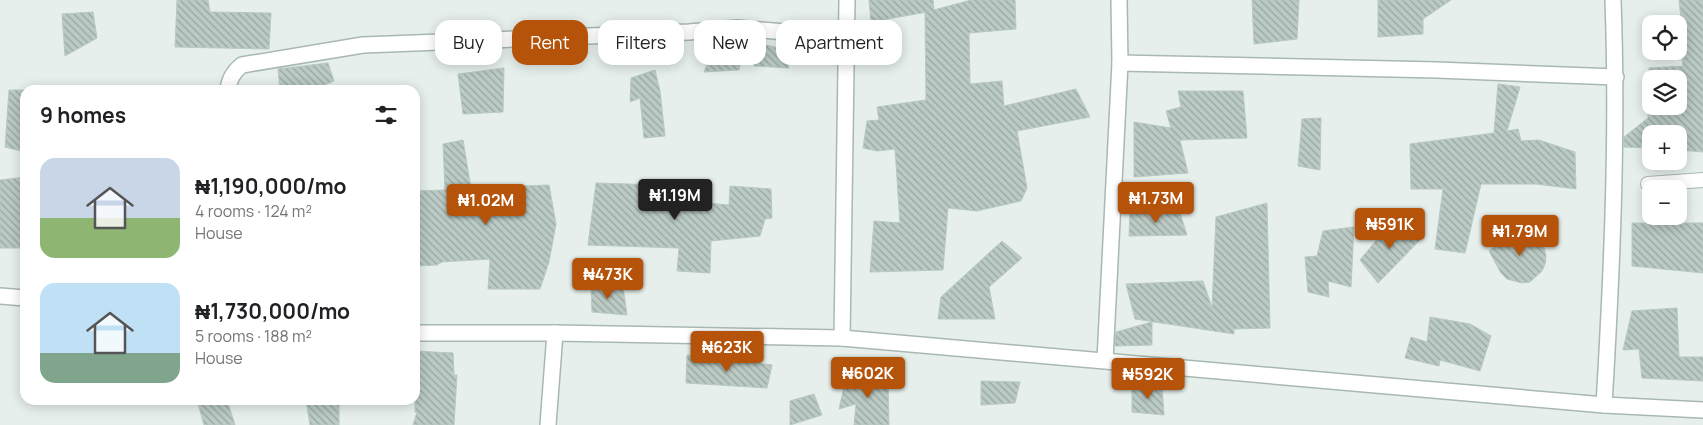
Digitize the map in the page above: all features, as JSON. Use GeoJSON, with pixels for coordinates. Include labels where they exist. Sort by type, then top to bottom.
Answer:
{"type":"FeatureCollection","features":[{"type":"Feature","properties":{"kind":"street"},"geometry":{"type":"LineString","coordinates":[[847,0],[847,20]]}},
{"type":"Feature","properties":{"kind":"street"},"geometry":{"type":"LineString","coordinates":[[1105,360],[1120,63],[1119,0]]}},
{"type":"Feature","properties":{"kind":"street"},"geometry":{"type":"LineString","coordinates":[[1604,405],[1610,295],[1616,77],[1613,0]]}},
{"type":"Feature","properties":{"kind":"street"},"geometry":{"type":"LineString","coordinates":[[228,85],[232,75],[242,65],[363,45],[689,32],[738,28],[776,31]]}},
{"type":"Feature","properties":{"kind":"street"},"geometry":{"type":"LineString","coordinates":[[1120,63],[1436,70],[1616,77]]}},
{"type":"Feature","properties":{"kind":"street"},"geometry":{"type":"LineString","coordinates":[[842,338],[847,65]]}},
{"type":"Feature","properties":{"kind":"street"},"geometry":{"type":"LineString","coordinates":[[0,296],[20,298]]}},
{"type":"Feature","properties":{"kind":"street"},"geometry":{"type":"LineString","coordinates":[[420,333],[555,333],[842,338],[1604,405],[1703,410]]}},
{"type":"Feature","properties":{"kind":"street"},"geometry":{"type":"LineString","coordinates":[[548,425],[555,333]]}},
{"type":"Feature","properties":{"kind":"lane"},"geometry":{"type":"LineString","coordinates":[[1687,181],[1703,180]]}},
{"type":"Feature","properties":{"kind":"building"},"geometry":{"type":"Polygon","coordinates":[[[177,0],[208,0],[210,12],[271,13],[269,49],[175,47],[177,0]]]}},
{"type":"Feature","properties":{"kind":"building"},"geometry":{"type":"Polygon","coordinates":[[[869,0],[933,0],[934,10],[971,0],[1015,0],[1016,29],[969,33],[970,84],[1002,81],[1004,106],[1076,89],[1090,117],[1017,131],[1027,188],[1021,201],[977,211],[948,208],[943,270],[870,272],[874,221],[900,223],[895,149],[877,151],[863,148],[867,121],[879,120],[877,107],[926,100],[925,12],[882,20],[871,20],[869,0]]]}},
{"type":"Feature","properties":{"kind":"building"},"geometry":{"type":"Polygon","coordinates":[[[1252,0],[1299,0],[1297,39],[1254,44],[1252,0]]]}},
{"type":"Feature","properties":{"kind":"building"},"geometry":{"type":"Polygon","coordinates":[[[1378,0],[1451,0],[1423,19],[1423,34],[1378,37],[1378,0]]]}},
{"type":"Feature","properties":{"kind":"building"},"geometry":{"type":"Polygon","coordinates":[[[1679,0],[1703,0],[1703,152],[1687,151],[1687,125],[1642,125],[1642,148],[1624,147],[1624,137],[1648,118],[1648,115],[1687,115],[1687,70],[1649,70],[1649,68],[1683,66],[1682,60],[1687,60],[1687,15],[1681,15],[1679,0]]]}},
{"type":"Feature","properties":{"kind":"building"},"geometry":{"type":"Polygon","coordinates":[[[93,12],[97,38],[65,56],[62,14],[93,12]]]}},
{"type":"Feature","properties":{"kind":"building"},"geometry":{"type":"Polygon","coordinates":[[[766,45],[776,47],[776,65],[788,65],[789,68],[754,66],[766,65],[766,45]]]}},
{"type":"Feature","properties":{"kind":"building"},"geometry":{"type":"Polygon","coordinates":[[[328,63],[334,81],[324,85],[280,85],[278,69],[328,63]]]}},
{"type":"Feature","properties":{"kind":"building"},"geometry":{"type":"Polygon","coordinates":[[[707,65],[740,65],[739,70],[704,72],[707,65]]]}},
{"type":"Feature","properties":{"kind":"building"},"geometry":{"type":"Polygon","coordinates":[[[504,68],[503,112],[463,114],[458,74],[504,68]]]}},
{"type":"Feature","properties":{"kind":"building"},"geometry":{"type":"Polygon","coordinates":[[[655,70],[660,91],[665,136],[644,138],[640,98],[630,102],[631,78],[655,70]]]}},
{"type":"Feature","properties":{"kind":"building"},"geometry":{"type":"Polygon","coordinates":[[[1498,84],[1520,87],[1507,131],[1518,129],[1521,141],[1539,140],[1575,152],[1576,189],[1536,184],[1481,184],[1465,253],[1435,249],[1443,189],[1411,189],[1410,144],[1494,133],[1498,84]]]}},
{"type":"Feature","properties":{"kind":"building"},"geometry":{"type":"Polygon","coordinates":[[[9,90],[20,90],[20,151],[5,147],[9,90]]]}},
{"type":"Feature","properties":{"kind":"building"},"geometry":{"type":"Polygon","coordinates":[[[1178,91],[1243,91],[1247,138],[1180,140],[1188,173],[1134,177],[1134,122],[1171,128],[1166,111],[1181,107],[1178,91]]]}},
{"type":"Feature","properties":{"kind":"building"},"geometry":{"type":"Polygon","coordinates":[[[1321,118],[1320,170],[1298,166],[1302,119],[1321,118]]]}},
{"type":"Feature","properties":{"kind":"building"},"geometry":{"type":"Polygon","coordinates":[[[463,140],[471,188],[549,185],[556,224],[549,262],[540,289],[488,289],[490,259],[442,262],[437,265],[420,266],[420,191],[445,190],[443,144],[463,140]]]}},
{"type":"Feature","properties":{"kind":"building"},"geometry":{"type":"Polygon","coordinates":[[[20,178],[20,248],[0,248],[0,180],[20,178]]]}},
{"type":"Feature","properties":{"kind":"building"},"geometry":{"type":"Polygon","coordinates":[[[596,183],[660,185],[660,199],[729,205],[730,186],[771,189],[772,218],[765,219],[760,236],[711,241],[710,273],[677,271],[679,248],[588,245],[596,183]]]}},
{"type":"Feature","properties":{"kind":"building"},"geometry":{"type":"Polygon","coordinates":[[[1267,203],[1270,328],[1234,329],[1234,334],[1135,319],[1126,284],[1203,281],[1212,308],[1216,217],[1267,203]]]}},
{"type":"Feature","properties":{"kind":"building"},"geometry":{"type":"Polygon","coordinates":[[[1130,211],[1180,213],[1187,235],[1129,236],[1130,211]]]}},
{"type":"Feature","properties":{"kind":"building"},"geometry":{"type":"Polygon","coordinates":[[[1393,220],[1424,236],[1378,283],[1360,260],[1393,220]]]}},
{"type":"Feature","properties":{"kind":"building"},"geometry":{"type":"Polygon","coordinates":[[[1632,223],[1642,223],[1642,225],[1687,225],[1687,223],[1703,223],[1703,273],[1632,266],[1632,223]]]}},
{"type":"Feature","properties":{"kind":"building"},"geometry":{"type":"Polygon","coordinates":[[[1354,227],[1351,287],[1328,281],[1329,297],[1308,292],[1305,257],[1317,256],[1323,231],[1354,227]]]}},
{"type":"Feature","properties":{"kind":"building"},"geometry":{"type":"Polygon","coordinates":[[[1516,233],[1525,233],[1533,236],[1540,241],[1544,248],[1545,264],[1542,271],[1530,282],[1522,283],[1507,279],[1501,273],[1489,251],[1516,233]]]}},
{"type":"Feature","properties":{"kind":"building"},"geometry":{"type":"Polygon","coordinates":[[[1002,241],[1022,258],[989,287],[995,319],[938,319],[941,297],[1002,241]]]}},
{"type":"Feature","properties":{"kind":"building"},"geometry":{"type":"Polygon","coordinates":[[[591,286],[623,287],[627,315],[592,312],[591,286]]]}},
{"type":"Feature","properties":{"kind":"building"},"geometry":{"type":"Polygon","coordinates":[[[1677,308],[1679,357],[1703,357],[1703,381],[1642,378],[1639,349],[1623,350],[1632,311],[1677,308]]]}},
{"type":"Feature","properties":{"kind":"building"},"geometry":{"type":"Polygon","coordinates":[[[1430,317],[1470,324],[1491,336],[1480,371],[1440,360],[1439,366],[1405,358],[1411,337],[1427,342],[1430,317]]]}},
{"type":"Feature","properties":{"kind":"building"},"geometry":{"type":"Polygon","coordinates":[[[1152,322],[1152,345],[1115,346],[1116,332],[1152,322]]]}},
{"type":"Feature","properties":{"kind":"building"},"geometry":{"type":"Polygon","coordinates":[[[420,351],[453,353],[454,375],[457,375],[454,425],[413,425],[417,412],[415,412],[415,405],[420,405],[420,351]]]}},
{"type":"Feature","properties":{"kind":"building"},"geometry":{"type":"Polygon","coordinates":[[[687,355],[772,365],[767,388],[686,383],[687,355]]]}},
{"type":"Feature","properties":{"kind":"building"},"geometry":{"type":"Polygon","coordinates":[[[888,375],[889,425],[854,425],[856,404],[839,409],[846,378],[888,375]]]}},
{"type":"Feature","properties":{"kind":"building"},"geometry":{"type":"Polygon","coordinates":[[[981,381],[1020,382],[1015,403],[981,405],[981,381]]]}},
{"type":"Feature","properties":{"kind":"building"},"geometry":{"type":"Polygon","coordinates":[[[1132,386],[1162,387],[1164,415],[1132,412],[1132,386]]]}},
{"type":"Feature","properties":{"kind":"building"},"geometry":{"type":"Polygon","coordinates":[[[814,394],[822,415],[790,425],[790,401],[814,394]]]}},
{"type":"Feature","properties":{"kind":"building"},"geometry":{"type":"Polygon","coordinates":[[[198,405],[229,405],[235,425],[204,425],[198,405]]]}},
{"type":"Feature","properties":{"kind":"building"},"geometry":{"type":"Polygon","coordinates":[[[307,405],[339,405],[339,425],[310,425],[307,405]]]}}]}
